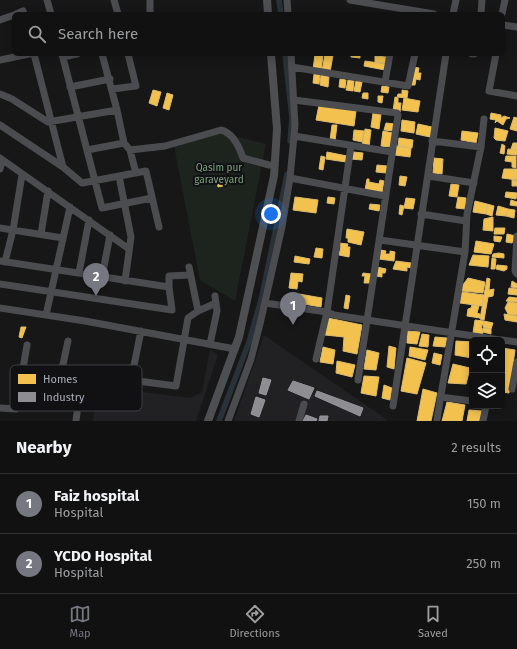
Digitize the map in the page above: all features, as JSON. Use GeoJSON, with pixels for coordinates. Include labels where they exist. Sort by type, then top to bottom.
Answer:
{"type":"FeatureCollection","features":[{"type":"Feature","properties":{"kind":"main road"},"geometry":{"type":"LineString","coordinates":[[267,0],[268,12]]}},
{"type":"Feature","properties":{"kind":"main road"},"geometry":{"type":"LineString","coordinates":[[208,421],[235,349],[244,317],[275,165],[277,129],[271,56]]}},
{"type":"Feature","properties":{"kind":"street"},"geometry":{"type":"LineString","coordinates":[[47,0],[50,12]]}},
{"type":"Feature","properties":{"kind":"street"},"geometry":{"type":"LineString","coordinates":[[114,0],[117,12]]}},
{"type":"Feature","properties":{"kind":"street"},"geometry":{"type":"LineString","coordinates":[[150,0],[150,12]]}},
{"type":"Feature","properties":{"kind":"street"},"geometry":{"type":"LineString","coordinates":[[287,0],[288,12]]}},
{"type":"Feature","properties":{"kind":"street"},"geometry":{"type":"LineString","coordinates":[[350,0],[396,11],[410,12]]}},
{"type":"Feature","properties":{"kind":"street"},"geometry":{"type":"LineString","coordinates":[[453,12],[456,0]]}},
{"type":"Feature","properties":{"kind":"street"},"geometry":{"type":"LineString","coordinates":[[481,12],[482,0]]}},
{"type":"Feature","properties":{"kind":"street"},"geometry":{"type":"LineString","coordinates":[[502,12],[505,0]]}},
{"type":"Feature","properties":{"kind":"street"},"geometry":{"type":"LineString","coordinates":[[0,20],[12,15]]}},
{"type":"Feature","properties":{"kind":"street"},"geometry":{"type":"LineString","coordinates":[[505,25],[517,28]]}},
{"type":"Feature","properties":{"kind":"street"},"geometry":{"type":"LineString","coordinates":[[0,60],[19,56]]}},
{"type":"Feature","properties":{"kind":"street"},"geometry":{"type":"LineString","coordinates":[[35,56],[63,167]]}},
{"type":"Feature","properties":{"kind":"street"},"geometry":{"type":"LineString","coordinates":[[62,56],[102,208],[152,198]]}},
{"type":"Feature","properties":{"kind":"street"},"geometry":{"type":"LineString","coordinates":[[103,56],[110,79],[124,142],[130,150],[136,173]]}},
{"type":"Feature","properties":{"kind":"street"},"geometry":{"type":"LineString","coordinates":[[112,90],[136,86],[128,56]]}},
{"type":"Feature","properties":{"kind":"street"},"geometry":{"type":"LineString","coordinates":[[228,421],[251,359],[265,303],[290,178],[294,136],[294,100],[291,56]]}},
{"type":"Feature","properties":{"kind":"street"},"geometry":{"type":"LineString","coordinates":[[386,82],[390,56]]}},
{"type":"Feature","properties":{"kind":"street"},"geometry":{"type":"LineString","coordinates":[[292,67],[408,86],[415,56]]}},
{"type":"Feature","properties":{"kind":"street"},"geometry":{"type":"LineString","coordinates":[[393,406],[446,56]]}},
{"type":"Feature","properties":{"kind":"street"},"geometry":{"type":"LineString","coordinates":[[496,56],[489,91],[517,96]]}},
{"type":"Feature","properties":{"kind":"street"},"geometry":{"type":"LineString","coordinates":[[70,87],[110,79]]}},
{"type":"Feature","properties":{"kind":"street"},"geometry":{"type":"LineString","coordinates":[[0,94],[12,99],[48,122],[117,110]]}},
{"type":"Feature","properties":{"kind":"street"},"geometry":{"type":"LineString","coordinates":[[294,100],[397,113],[398,115],[358,380]]}},
{"type":"Feature","properties":{"kind":"street"},"geometry":{"type":"LineString","coordinates":[[436,419],[465,252],[466,221],[481,147],[484,119]]}},
{"type":"Feature","properties":{"kind":"street"},"geometry":{"type":"LineString","coordinates":[[0,125],[63,167],[82,183],[146,171],[159,227]]}},
{"type":"Feature","properties":{"kind":"street"},"geometry":{"type":"LineString","coordinates":[[130,150],[165,146],[221,130],[228,132],[240,148],[242,158],[269,165],[275,165]]}},
{"type":"Feature","properties":{"kind":"street"},"geometry":{"type":"LineString","coordinates":[[294,136],[392,152]]}},
{"type":"Feature","properties":{"kind":"street"},"geometry":{"type":"LineString","coordinates":[[432,141],[481,147]]}},
{"type":"Feature","properties":{"kind":"street"},"geometry":{"type":"LineString","coordinates":[[87,150],[124,142]]}},
{"type":"Feature","properties":{"kind":"street"},"geometry":{"type":"LineString","coordinates":[[316,359],[327,312],[351,146]]}},
{"type":"Feature","properties":{"kind":"street"},"geometry":{"type":"LineString","coordinates":[[0,169],[1,159]]}},
{"type":"Feature","properties":{"kind":"street"},"geometry":{"type":"LineString","coordinates":[[1,159],[130,249]]}},
{"type":"Feature","properties":{"kind":"street"},"geometry":{"type":"LineString","coordinates":[[22,175],[13,230],[2,262],[169,287]]}},
{"type":"Feature","properties":{"kind":"street"},"geometry":{"type":"LineString","coordinates":[[119,176],[131,237],[125,281]]}},
{"type":"Feature","properties":{"kind":"street"},"geometry":{"type":"LineString","coordinates":[[428,176],[474,182]]}},
{"type":"Feature","properties":{"kind":"street"},"geometry":{"type":"LineString","coordinates":[[290,178],[385,196]]}},
{"type":"Feature","properties":{"kind":"street"},"geometry":{"type":"LineString","coordinates":[[41,234],[48,192]]}},
{"type":"Feature","properties":{"kind":"street"},"geometry":{"type":"LineString","coordinates":[[46,315],[70,207]]}},
{"type":"Feature","properties":{"kind":"street"},"geometry":{"type":"LineString","coordinates":[[421,214],[466,221]]}},
{"type":"Feature","properties":{"kind":"street"},"geometry":{"type":"LineString","coordinates":[[79,273],[89,220]]}},
{"type":"Feature","properties":{"kind":"street"},"geometry":{"type":"LineString","coordinates":[[0,228],[63,238]]}},
{"type":"Feature","properties":{"kind":"street"},"geometry":{"type":"LineString","coordinates":[[102,277],[110,235]]}},
{"type":"Feature","properties":{"kind":"street"},"geometry":{"type":"LineString","coordinates":[[517,236],[515,271],[517,274]]}},
{"type":"Feature","properties":{"kind":"street"},"geometry":{"type":"LineString","coordinates":[[380,240],[465,252]]}},
{"type":"Feature","properties":{"kind":"street"},"geometry":{"type":"LineString","coordinates":[[188,267],[198,311]]}},
{"type":"Feature","properties":{"kind":"street"},"geometry":{"type":"LineString","coordinates":[[0,284],[172,310],[169,276],[190,275]]}},
{"type":"Feature","properties":{"kind":"street"},"geometry":{"type":"LineString","coordinates":[[210,344],[217,311],[215,296]]}},
{"type":"Feature","properties":{"kind":"street"},"geometry":{"type":"LineString","coordinates":[[265,303],[479,337]]}},
{"type":"Feature","properties":{"kind":"street"},"geometry":{"type":"LineString","coordinates":[[142,381],[176,386],[188,318],[198,311],[216,304]]}},
{"type":"Feature","properties":{"kind":"street"},"geometry":{"type":"LineString","coordinates":[[0,308],[141,331],[235,349]]}},
{"type":"Feature","properties":{"kind":"street"},"geometry":{"type":"LineString","coordinates":[[134,365],[141,331]]}},
{"type":"Feature","properties":{"kind":"street"},"geometry":{"type":"LineString","coordinates":[[505,340],[517,342]]}},
{"type":"Feature","properties":{"kind":"street"},"geometry":{"type":"LineString","coordinates":[[63,365],[68,341]]}},
{"type":"Feature","properties":{"kind":"street"},"geometry":{"type":"LineString","coordinates":[[24,365],[27,345]]}},
{"type":"Feature","properties":{"kind":"street"},"geometry":{"type":"LineString","coordinates":[[512,389],[517,362]]}},
{"type":"Feature","properties":{"kind":"street"},"geometry":{"type":"LineString","coordinates":[[440,397],[469,401]]}},
{"type":"Feature","properties":{"kind":"street"},"geometry":{"type":"LineString","coordinates":[[299,421],[304,404]]}},
{"type":"Feature","properties":{"kind":"street"},"geometry":{"type":"LineString","coordinates":[[0,408],[10,409]]}},
{"type":"Feature","properties":{"kind":"street"},"geometry":{"type":"LineString","coordinates":[[483,421],[485,409]]}},
{"type":"Feature","properties":{"kind":"street"},"geometry":{"type":"LineString","coordinates":[[76,421],[77,411]]}},
{"type":"Feature","properties":{"kind":"shaded area"},"geometry":{"type":"Polygon","coordinates":[[[264,335],[389,421],[234,421],[264,335]]]}},
{"type":"Feature","properties":{"kind":"shaded area"},"geometry":{"type":"Polygon","coordinates":[[[210,349],[218,355],[196,421],[93,421],[94,411],[142,411],[142,392],[190,398],[202,392],[210,349]]]}},
{"type":"Feature","properties":{"kind":"green space","name":"Qasim pur garaveyard"},"geometry":{"type":"Polygon","coordinates":[[[215,131],[266,144],[235,301],[200,280],[174,146],[215,131]]]}},
{"type":"Feature","properties":{"kind":"building: Homes"},"geometry":{"type":"Polygon","coordinates":[[[315,56],[323,56],[321,71],[313,70],[315,56]]]}},
{"type":"Feature","properties":{"kind":"building: Homes"},"geometry":{"type":"Polygon","coordinates":[[[325,56],[333,56],[330,72],[322,71],[325,56]]]}},
{"type":"Feature","properties":{"kind":"building: Homes"},"geometry":{"type":"Polygon","coordinates":[[[360,56],[360,58],[351,57],[360,56]]]}},
{"type":"Feature","properties":{"kind":"building: Homes"},"geometry":{"type":"Polygon","coordinates":[[[375,56],[386,57],[385,63],[375,62],[375,56]]]}},
{"type":"Feature","properties":{"kind":"building: Homes"},"geometry":{"type":"Polygon","coordinates":[[[365,61],[386,64],[385,70],[364,66],[365,61]]]}},
{"type":"Feature","properties":{"kind":"building: Homes"},"geometry":{"type":"Polygon","coordinates":[[[413,67],[419,68],[418,73],[421,73],[420,80],[416,79],[415,85],[411,85],[413,67]]]}},
{"type":"Feature","properties":{"kind":"building: Homes"},"geometry":{"type":"Polygon","coordinates":[[[314,74],[320,75],[319,84],[313,83],[314,74]]]}},
{"type":"Feature","properties":{"kind":"building: Homes"},"geometry":{"type":"Polygon","coordinates":[[[321,75],[329,77],[328,87],[320,85],[321,75]]]}},
{"type":"Feature","properties":{"kind":"building: Homes"},"geometry":{"type":"Polygon","coordinates":[[[340,79],[346,80],[345,88],[339,87],[340,79]]]}},
{"type":"Feature","properties":{"kind":"building: Homes"},"geometry":{"type":"Polygon","coordinates":[[[348,80],[354,81],[353,91],[346,90],[348,80]]]}},
{"type":"Feature","properties":{"kind":"building: Homes"},"geometry":{"type":"Polygon","coordinates":[[[356,81],[362,82],[360,92],[354,91],[356,81]]]}},
{"type":"Feature","properties":{"kind":"building: Homes"},"geometry":{"type":"Polygon","coordinates":[[[382,86],[389,87],[388,93],[381,92],[382,86]]]}},
{"type":"Feature","properties":{"kind":"building: Homes"},"geometry":{"type":"Polygon","coordinates":[[[153,90],[161,92],[157,106],[149,103],[153,90]]]}},
{"type":"Feature","properties":{"kind":"building: Homes"},"geometry":{"type":"Polygon","coordinates":[[[402,90],[408,91],[407,98],[397,97],[398,94],[402,94],[402,90]]]}},
{"type":"Feature","properties":{"kind":"building: Homes"},"geometry":{"type":"Polygon","coordinates":[[[167,93],[173,95],[169,110],[163,108],[167,93]]]}},
{"type":"Feature","properties":{"kind":"building: Homes"},"geometry":{"type":"Polygon","coordinates":[[[363,93],[368,93],[368,99],[362,98],[363,93]]]}},
{"type":"Feature","properties":{"kind":"building: Homes"},"geometry":{"type":"Polygon","coordinates":[[[378,96],[383,96],[382,103],[378,102],[378,96]]]}},
{"type":"Feature","properties":{"kind":"building: Homes"},"geometry":{"type":"Polygon","coordinates":[[[395,97],[398,98],[398,103],[401,103],[400,112],[393,111],[395,97]]]}},
{"type":"Feature","properties":{"kind":"building: Homes"},"geometry":{"type":"Polygon","coordinates":[[[404,98],[420,101],[418,112],[402,110],[404,98]]]}},
{"type":"Feature","properties":{"kind":"building: Homes"},"geometry":{"type":"Polygon","coordinates":[[[319,105],[356,111],[354,126],[316,120],[319,105]]]}},
{"type":"Feature","properties":{"kind":"building: Homes"},"geometry":{"type":"Polygon","coordinates":[[[373,113],[381,114],[379,129],[371,127],[373,113]]]}},
{"type":"Feature","properties":{"kind":"building: Homes"},"geometry":{"type":"Polygon","coordinates":[[[491,113],[501,115],[501,118],[504,116],[510,118],[506,119],[503,125],[497,121],[495,123],[496,120],[490,119],[491,113]]]}},
{"type":"Feature","properties":{"kind":"building: Homes"},"geometry":{"type":"Polygon","coordinates":[[[514,117],[517,118],[517,131],[510,129],[514,117]]]}},
{"type":"Feature","properties":{"kind":"building: Homes"},"geometry":{"type":"Polygon","coordinates":[[[402,120],[415,122],[414,133],[401,131],[402,120]]]}},
{"type":"Feature","properties":{"kind":"building: Homes"},"geometry":{"type":"Polygon","coordinates":[[[386,123],[395,124],[394,131],[384,130],[386,123]]]}},
{"type":"Feature","properties":{"kind":"building: Homes"},"geometry":{"type":"Polygon","coordinates":[[[418,124],[432,127],[430,137],[416,134],[418,124]]]}},
{"type":"Feature","properties":{"kind":"building: Homes"},"geometry":{"type":"Polygon","coordinates":[[[332,125],[337,125],[335,141],[330,140],[332,125]]]}},
{"type":"Feature","properties":{"kind":"building: Homes"},"geometry":{"type":"Polygon","coordinates":[[[495,128],[508,131],[505,141],[496,140],[494,138],[495,128]]]}},
{"type":"Feature","properties":{"kind":"building: Homes"},"geometry":{"type":"Polygon","coordinates":[[[365,129],[371,130],[369,147],[362,146],[365,129]]]}},
{"type":"Feature","properties":{"kind":"building: Homes"},"geometry":{"type":"Polygon","coordinates":[[[354,130],[364,131],[362,142],[353,140],[354,130]]]}},
{"type":"Feature","properties":{"kind":"building: Homes"},"geometry":{"type":"Polygon","coordinates":[[[383,131],[393,133],[391,147],[381,146],[383,131]]]}},
{"type":"Feature","properties":{"kind":"building: Homes"},"geometry":{"type":"Polygon","coordinates":[[[462,131],[478,133],[476,143],[461,140],[462,131]]]}},
{"type":"Feature","properties":{"kind":"building: Homes"},"geometry":{"type":"Polygon","coordinates":[[[399,138],[413,140],[412,148],[398,146],[399,138]]]}},
{"type":"Feature","properties":{"kind":"building: Homes"},"geometry":{"type":"Polygon","coordinates":[[[513,143],[517,143],[517,150],[511,149],[513,143]]]}},
{"type":"Feature","properties":{"kind":"building: Homes"},"geometry":{"type":"Polygon","coordinates":[[[502,144],[505,146],[504,154],[500,153],[502,144]]]}},
{"type":"Feature","properties":{"kind":"building: Homes"},"geometry":{"type":"Polygon","coordinates":[[[396,146],[411,148],[410,157],[395,155],[396,146]]]}},
{"type":"Feature","properties":{"kind":"building: Homes"},"geometry":{"type":"Polygon","coordinates":[[[508,149],[517,150],[517,155],[507,154],[508,149]]]}},
{"type":"Feature","properties":{"kind":"building: Homes"},"geometry":{"type":"Polygon","coordinates":[[[327,152],[347,156],[346,162],[326,159],[327,152]]]}},
{"type":"Feature","properties":{"kind":"building: Homes"},"geometry":{"type":"Polygon","coordinates":[[[353,152],[363,153],[362,160],[351,159],[353,152]]]}},
{"type":"Feature","properties":{"kind":"building: Homes"},"geometry":{"type":"Polygon","coordinates":[[[321,156],[325,157],[323,170],[319,169],[321,156]]]}},
{"type":"Feature","properties":{"kind":"building: Homes"},"geometry":{"type":"Polygon","coordinates":[[[506,156],[516,156],[516,168],[512,167],[512,162],[505,161],[506,156]]]}},
{"type":"Feature","properties":{"kind":"building: Homes"},"geometry":{"type":"Polygon","coordinates":[[[434,158],[443,159],[442,174],[433,173],[434,158]]]}},
{"type":"Feature","properties":{"kind":"building: Homes"},"geometry":{"type":"Polygon","coordinates":[[[377,165],[387,166],[386,173],[376,172],[377,165]]]}},
{"type":"Feature","properties":{"kind":"building: Homes"},"geometry":{"type":"Polygon","coordinates":[[[504,169],[517,169],[517,180],[502,178],[504,169]]]}},
{"type":"Feature","properties":{"kind":"building: Homes"},"geometry":{"type":"Polygon","coordinates":[[[226,176],[228,185],[218,187],[216,178],[226,176]]]}},
{"type":"Feature","properties":{"kind":"building: Homes"},"geometry":{"type":"Polygon","coordinates":[[[400,176],[407,177],[405,186],[399,185],[400,176]]]}},
{"type":"Feature","properties":{"kind":"building: Homes"},"geometry":{"type":"Polygon","coordinates":[[[367,179],[369,179],[369,182],[379,184],[380,180],[384,181],[382,192],[365,190],[367,179]]]}},
{"type":"Feature","properties":{"kind":"building: Homes"},"geometry":{"type":"Polygon","coordinates":[[[512,180],[517,181],[517,186],[512,186],[512,180]]]}},
{"type":"Feature","properties":{"kind":"building: Homes"},"geometry":{"type":"Polygon","coordinates":[[[451,184],[459,185],[457,197],[449,196],[451,184]]]}},
{"type":"Feature","properties":{"kind":"building: Homes"},"geometry":{"type":"Polygon","coordinates":[[[506,192],[517,193],[516,199],[505,197],[506,192]]]}},
{"type":"Feature","properties":{"kind":"building: Homes"},"geometry":{"type":"Polygon","coordinates":[[[295,197],[318,200],[316,213],[293,210],[295,197]]]}},
{"type":"Feature","properties":{"kind":"building: Homes"},"geometry":{"type":"Polygon","coordinates":[[[328,197],[335,198],[334,204],[327,203],[328,197]]]}},
{"type":"Feature","properties":{"kind":"building: Homes"},"geometry":{"type":"Polygon","coordinates":[[[458,197],[466,198],[465,209],[456,208],[458,197]]]}},
{"type":"Feature","properties":{"kind":"building: Homes"},"geometry":{"type":"Polygon","coordinates":[[[406,198],[415,199],[413,209],[404,208],[406,198]]]}},
{"type":"Feature","properties":{"kind":"building: Homes"},"geometry":{"type":"Polygon","coordinates":[[[511,200],[517,202],[517,206],[510,205],[511,200]]]}},
{"type":"Feature","properties":{"kind":"building: Homes"},"geometry":{"type":"Polygon","coordinates":[[[475,201],[487,204],[486,214],[473,212],[475,201]]]}},
{"type":"Feature","properties":{"kind":"building: Homes"},"geometry":{"type":"Polygon","coordinates":[[[370,204],[380,205],[379,211],[369,209],[370,204]]]}},
{"type":"Feature","properties":{"kind":"building: Homes"},"geometry":{"type":"Polygon","coordinates":[[[487,204],[494,206],[492,216],[486,214],[487,204]]]}},
{"type":"Feature","properties":{"kind":"building: Homes"},"geometry":{"type":"Polygon","coordinates":[[[400,205],[404,206],[402,215],[399,214],[400,205]]]}},
{"type":"Feature","properties":{"kind":"building: Homes"},"geometry":{"type":"Polygon","coordinates":[[[498,206],[508,209],[506,216],[496,215],[498,206]]]}},
{"type":"Feature","properties":{"kind":"building: Homes"},"geometry":{"type":"Polygon","coordinates":[[[508,209],[515,210],[514,218],[506,216],[508,209]]]}},
{"type":"Feature","properties":{"kind":"building: Homes"},"geometry":{"type":"Polygon","coordinates":[[[493,217],[493,231],[483,230],[484,219],[493,217]]]}},
{"type":"Feature","properties":{"kind":"building: Homes"},"geometry":{"type":"Polygon","coordinates":[[[495,228],[505,228],[504,234],[494,234],[495,228]]]}},
{"type":"Feature","properties":{"kind":"building: Homes"},"geometry":{"type":"Polygon","coordinates":[[[347,229],[364,232],[361,245],[348,242],[348,238],[346,238],[347,229]]]}},
{"type":"Feature","properties":{"kind":"building: Homes"},"geometry":{"type":"Polygon","coordinates":[[[507,234],[516,236],[512,243],[506,242],[507,234]]]}},
{"type":"Feature","properties":{"kind":"building: Homes"},"geometry":{"type":"Polygon","coordinates":[[[494,236],[502,237],[500,242],[494,241],[494,236]]]}},
{"type":"Feature","properties":{"kind":"building: Homes"},"geometry":{"type":"Polygon","coordinates":[[[476,241],[494,244],[491,254],[474,252],[476,241]]]}},
{"type":"Feature","properties":{"kind":"building: Homes"},"geometry":{"type":"Polygon","coordinates":[[[339,243],[348,244],[347,247],[350,247],[349,257],[339,255],[341,246],[339,246],[339,243]]]}},
{"type":"Feature","properties":{"kind":"building: Homes"},"geometry":{"type":"Polygon","coordinates":[[[316,248],[323,249],[322,258],[314,257],[316,248]]]}},
{"type":"Feature","properties":{"kind":"building: Homes"},"geometry":{"type":"Polygon","coordinates":[[[381,250],[386,251],[385,254],[390,254],[390,251],[395,252],[394,261],[379,259],[381,250]]]}},
{"type":"Feature","properties":{"kind":"building: Homes"},"geometry":{"type":"Polygon","coordinates":[[[493,254],[504,254],[504,258],[492,257],[493,254]]]}},
{"type":"Feature","properties":{"kind":"building: Homes"},"geometry":{"type":"Polygon","coordinates":[[[473,255],[489,256],[488,267],[469,265],[473,255]]]}},
{"type":"Feature","properties":{"kind":"building: Homes"},"geometry":{"type":"Polygon","coordinates":[[[295,256],[310,259],[309,264],[294,262],[295,256]]]}},
{"type":"Feature","properties":{"kind":"building: Homes"},"geometry":{"type":"Polygon","coordinates":[[[492,258],[496,259],[495,269],[491,269],[492,258]]]}},
{"type":"Feature","properties":{"kind":"building: Homes"},"geometry":{"type":"Polygon","coordinates":[[[396,261],[411,263],[411,268],[407,267],[407,271],[393,269],[396,261]]]}},
{"type":"Feature","properties":{"kind":"building: Homes"},"geometry":{"type":"Polygon","coordinates":[[[497,265],[507,266],[507,269],[504,271],[496,269],[497,265]]]}},
{"type":"Feature","properties":{"kind":"building: Homes"},"geometry":{"type":"Polygon","coordinates":[[[377,267],[386,269],[385,273],[382,273],[382,277],[376,276],[377,267]]]}},
{"type":"Feature","properties":{"kind":"building: Homes"},"geometry":{"type":"Polygon","coordinates":[[[291,273],[303,274],[302,282],[298,281],[297,289],[289,288],[291,273]]]}},
{"type":"Feature","properties":{"kind":"building: Homes"},"geometry":{"type":"Polygon","coordinates":[[[363,273],[371,274],[370,283],[364,283],[365,276],[362,276],[363,273]]]}},
{"type":"Feature","properties":{"kind":"building: Homes"},"geometry":{"type":"Polygon","coordinates":[[[468,278],[485,282],[483,293],[462,291],[462,286],[468,278]]]}},
{"type":"Feature","properties":{"kind":"building: Homes"},"geometry":{"type":"Polygon","coordinates":[[[487,278],[490,279],[489,290],[494,289],[493,296],[488,297],[484,320],[480,319],[487,278]]]}},
{"type":"Feature","properties":{"kind":"building: Homes"},"geometry":{"type":"Polygon","coordinates":[[[512,281],[517,284],[517,288],[511,287],[512,281]]]}},
{"type":"Feature","properties":{"kind":"building: Homes"},"geometry":{"type":"Polygon","coordinates":[[[509,288],[517,289],[517,295],[508,294],[509,288]]]}},
{"type":"Feature","properties":{"kind":"building: Homes"},"geometry":{"type":"Polygon","coordinates":[[[462,292],[484,295],[482,306],[460,303],[462,292]]]}},
{"type":"Feature","properties":{"kind":"building: Homes"},"geometry":{"type":"Polygon","coordinates":[[[291,294],[296,295],[295,303],[289,302],[291,294]]]}},
{"type":"Feature","properties":{"kind":"building: Homes"},"geometry":{"type":"Polygon","coordinates":[[[299,294],[322,298],[321,307],[298,303],[299,294]]]}},
{"type":"Feature","properties":{"kind":"building: Homes"},"geometry":{"type":"Polygon","coordinates":[[[346,295],[350,296],[348,309],[344,308],[346,295]]]}},
{"type":"Feature","properties":{"kind":"building: Homes"},"geometry":{"type":"Polygon","coordinates":[[[509,297],[517,298],[517,302],[506,301],[509,297]]]}},
{"type":"Feature","properties":{"kind":"building: Homes"},"geometry":{"type":"Polygon","coordinates":[[[508,302],[517,303],[517,315],[508,314],[505,308],[508,302]]]}},
{"type":"Feature","properties":{"kind":"building: Homes"},"geometry":{"type":"Polygon","coordinates":[[[472,305],[479,306],[477,313],[480,314],[480,318],[467,316],[468,309],[471,308],[472,305]]]}},
{"type":"Feature","properties":{"kind":"building: Homes"},"geometry":{"type":"Polygon","coordinates":[[[504,314],[517,316],[517,322],[505,320],[504,314]]]}},
{"type":"Feature","properties":{"kind":"building: Homes"},"geometry":{"type":"Polygon","coordinates":[[[328,318],[362,325],[357,354],[343,351],[344,337],[325,335],[328,318]]]}},
{"type":"Feature","properties":{"kind":"building: Homes"},"geometry":{"type":"Polygon","coordinates":[[[475,320],[484,321],[484,325],[481,325],[483,332],[482,337],[473,333],[475,320]]]}},
{"type":"Feature","properties":{"kind":"building: Homes"},"geometry":{"type":"Polygon","coordinates":[[[484,321],[493,323],[491,329],[483,327],[484,321]]]}},
{"type":"Feature","properties":{"kind":"building: Homes"},"geometry":{"type":"Polygon","coordinates":[[[21,327],[26,327],[22,338],[19,337],[21,327]]]}},
{"type":"Feature","properties":{"kind":"building: Homes"},"geometry":{"type":"Polygon","coordinates":[[[483,328],[491,329],[491,334],[483,332],[483,328]]]}},
{"type":"Feature","properties":{"kind":"building: Homes"},"geometry":{"type":"Polygon","coordinates":[[[407,331],[420,332],[417,344],[407,343],[407,331]]]}},
{"type":"Feature","properties":{"kind":"building: Homes"},"geometry":{"type":"Polygon","coordinates":[[[422,334],[429,335],[428,347],[419,346],[422,334]]]}},
{"type":"Feature","properties":{"kind":"building: Homes"},"geometry":{"type":"Polygon","coordinates":[[[435,337],[447,338],[445,347],[433,346],[435,337]]]}},
{"type":"Feature","properties":{"kind":"building: Homes"},"geometry":{"type":"Polygon","coordinates":[[[456,341],[469,342],[469,357],[455,355],[456,341]]]}},
{"type":"Feature","properties":{"kind":"building: Homes"},"geometry":{"type":"Polygon","coordinates":[[[389,346],[396,348],[394,369],[387,367],[389,346]]]}},
{"type":"Feature","properties":{"kind":"building: Homes"},"geometry":{"type":"Polygon","coordinates":[[[323,347],[335,350],[333,364],[320,362],[323,347]]]}},
{"type":"Feature","properties":{"kind":"building: Homes"},"geometry":{"type":"Polygon","coordinates":[[[410,347],[428,350],[425,360],[409,356],[410,347]]]}},
{"type":"Feature","properties":{"kind":"building: Homes"},"geometry":{"type":"Polygon","coordinates":[[[505,348],[515,350],[509,393],[505,392],[505,348]]]}},
{"type":"Feature","properties":{"kind":"building: Homes"},"geometry":{"type":"Polygon","coordinates":[[[367,350],[379,353],[376,370],[364,369],[367,350]]]}},
{"type":"Feature","properties":{"kind":"building: Homes"},"geometry":{"type":"Polygon","coordinates":[[[434,353],[442,355],[440,365],[432,363],[434,353]]]}},
{"type":"Feature","properties":{"kind":"building: Homes"},"geometry":{"type":"Polygon","coordinates":[[[407,358],[426,363],[417,394],[401,391],[407,358]]]}},
{"type":"Feature","properties":{"kind":"building: Homes"},"geometry":{"type":"Polygon","coordinates":[[[337,361],[355,365],[352,377],[336,373],[337,361]]]}},
{"type":"Feature","properties":{"kind":"building: Homes"},"geometry":{"type":"Polygon","coordinates":[[[453,364],[469,368],[466,384],[448,383],[453,364]]]}},
{"type":"Feature","properties":{"kind":"building: Homes"},"geometry":{"type":"Polygon","coordinates":[[[364,376],[379,377],[376,396],[361,393],[364,376]]]}},
{"type":"Feature","properties":{"kind":"building: Homes"},"geometry":{"type":"Polygon","coordinates":[[[384,385],[392,388],[390,400],[382,398],[384,385]]]}},
{"type":"Feature","properties":{"kind":"building: Homes"},"geometry":{"type":"Polygon","coordinates":[[[423,389],[437,393],[431,421],[417,421],[423,389]]]}},
{"type":"Feature","properties":{"kind":"building: Homes"},"geometry":{"type":"Polygon","coordinates":[[[447,402],[465,405],[462,421],[442,421],[447,402]]]}},
{"type":"Feature","properties":{"kind":"building: Homes"},"geometry":{"type":"Polygon","coordinates":[[[469,410],[482,411],[479,421],[467,421],[469,410]]]}},
{"type":"Feature","properties":{"kind":"building: Industry"},"geometry":{"type":"Polygon","coordinates":[[[263,378],[271,380],[266,395],[259,393],[263,378]]]}},
{"type":"Feature","properties":{"kind":"building: Industry"},"geometry":{"type":"Polygon","coordinates":[[[293,381],[314,388],[309,399],[288,390],[293,381]]]}},
{"type":"Feature","properties":{"kind":"building: Industry"},"geometry":{"type":"Polygon","coordinates":[[[317,391],[363,408],[360,416],[315,396],[317,391]]]}},
{"type":"Feature","properties":{"kind":"building: Industry"},"geometry":{"type":"Polygon","coordinates":[[[256,397],[265,400],[259,417],[251,414],[256,397]]]}},
{"type":"Feature","properties":{"kind":"building: Industry"},"geometry":{"type":"Polygon","coordinates":[[[306,415],[317,419],[316,421],[303,421],[306,415]]]}},
{"type":"Feature","properties":{"kind":"building: Industry"},"geometry":{"type":"Polygon","coordinates":[[[320,416],[328,416],[327,421],[319,421],[320,416]]]}},
{"type":"Feature","properties":{"kind":"waterway"},"geometry":{"type":"LineString","coordinates":[[279,0],[281,12]]}},
{"type":"Feature","properties":{"kind":"waterway"},"geometry":{"type":"LineString","coordinates":[[285,56],[292,118],[290,141]]}},
{"type":"Feature","properties":{"kind":"waterway"},"geometry":{"type":"LineString","coordinates":[[219,421],[249,342],[262,296],[287,174]]}},
{"type":"Feature","properties":{"kind":"place","name":"YCDO Hospital"},"geometry":{"type":"Point","coordinates":[96,296]}},
{"type":"Feature","properties":{"kind":"place","name":"Faiz hospital"},"geometry":{"type":"Point","coordinates":[293,325]}}]}
